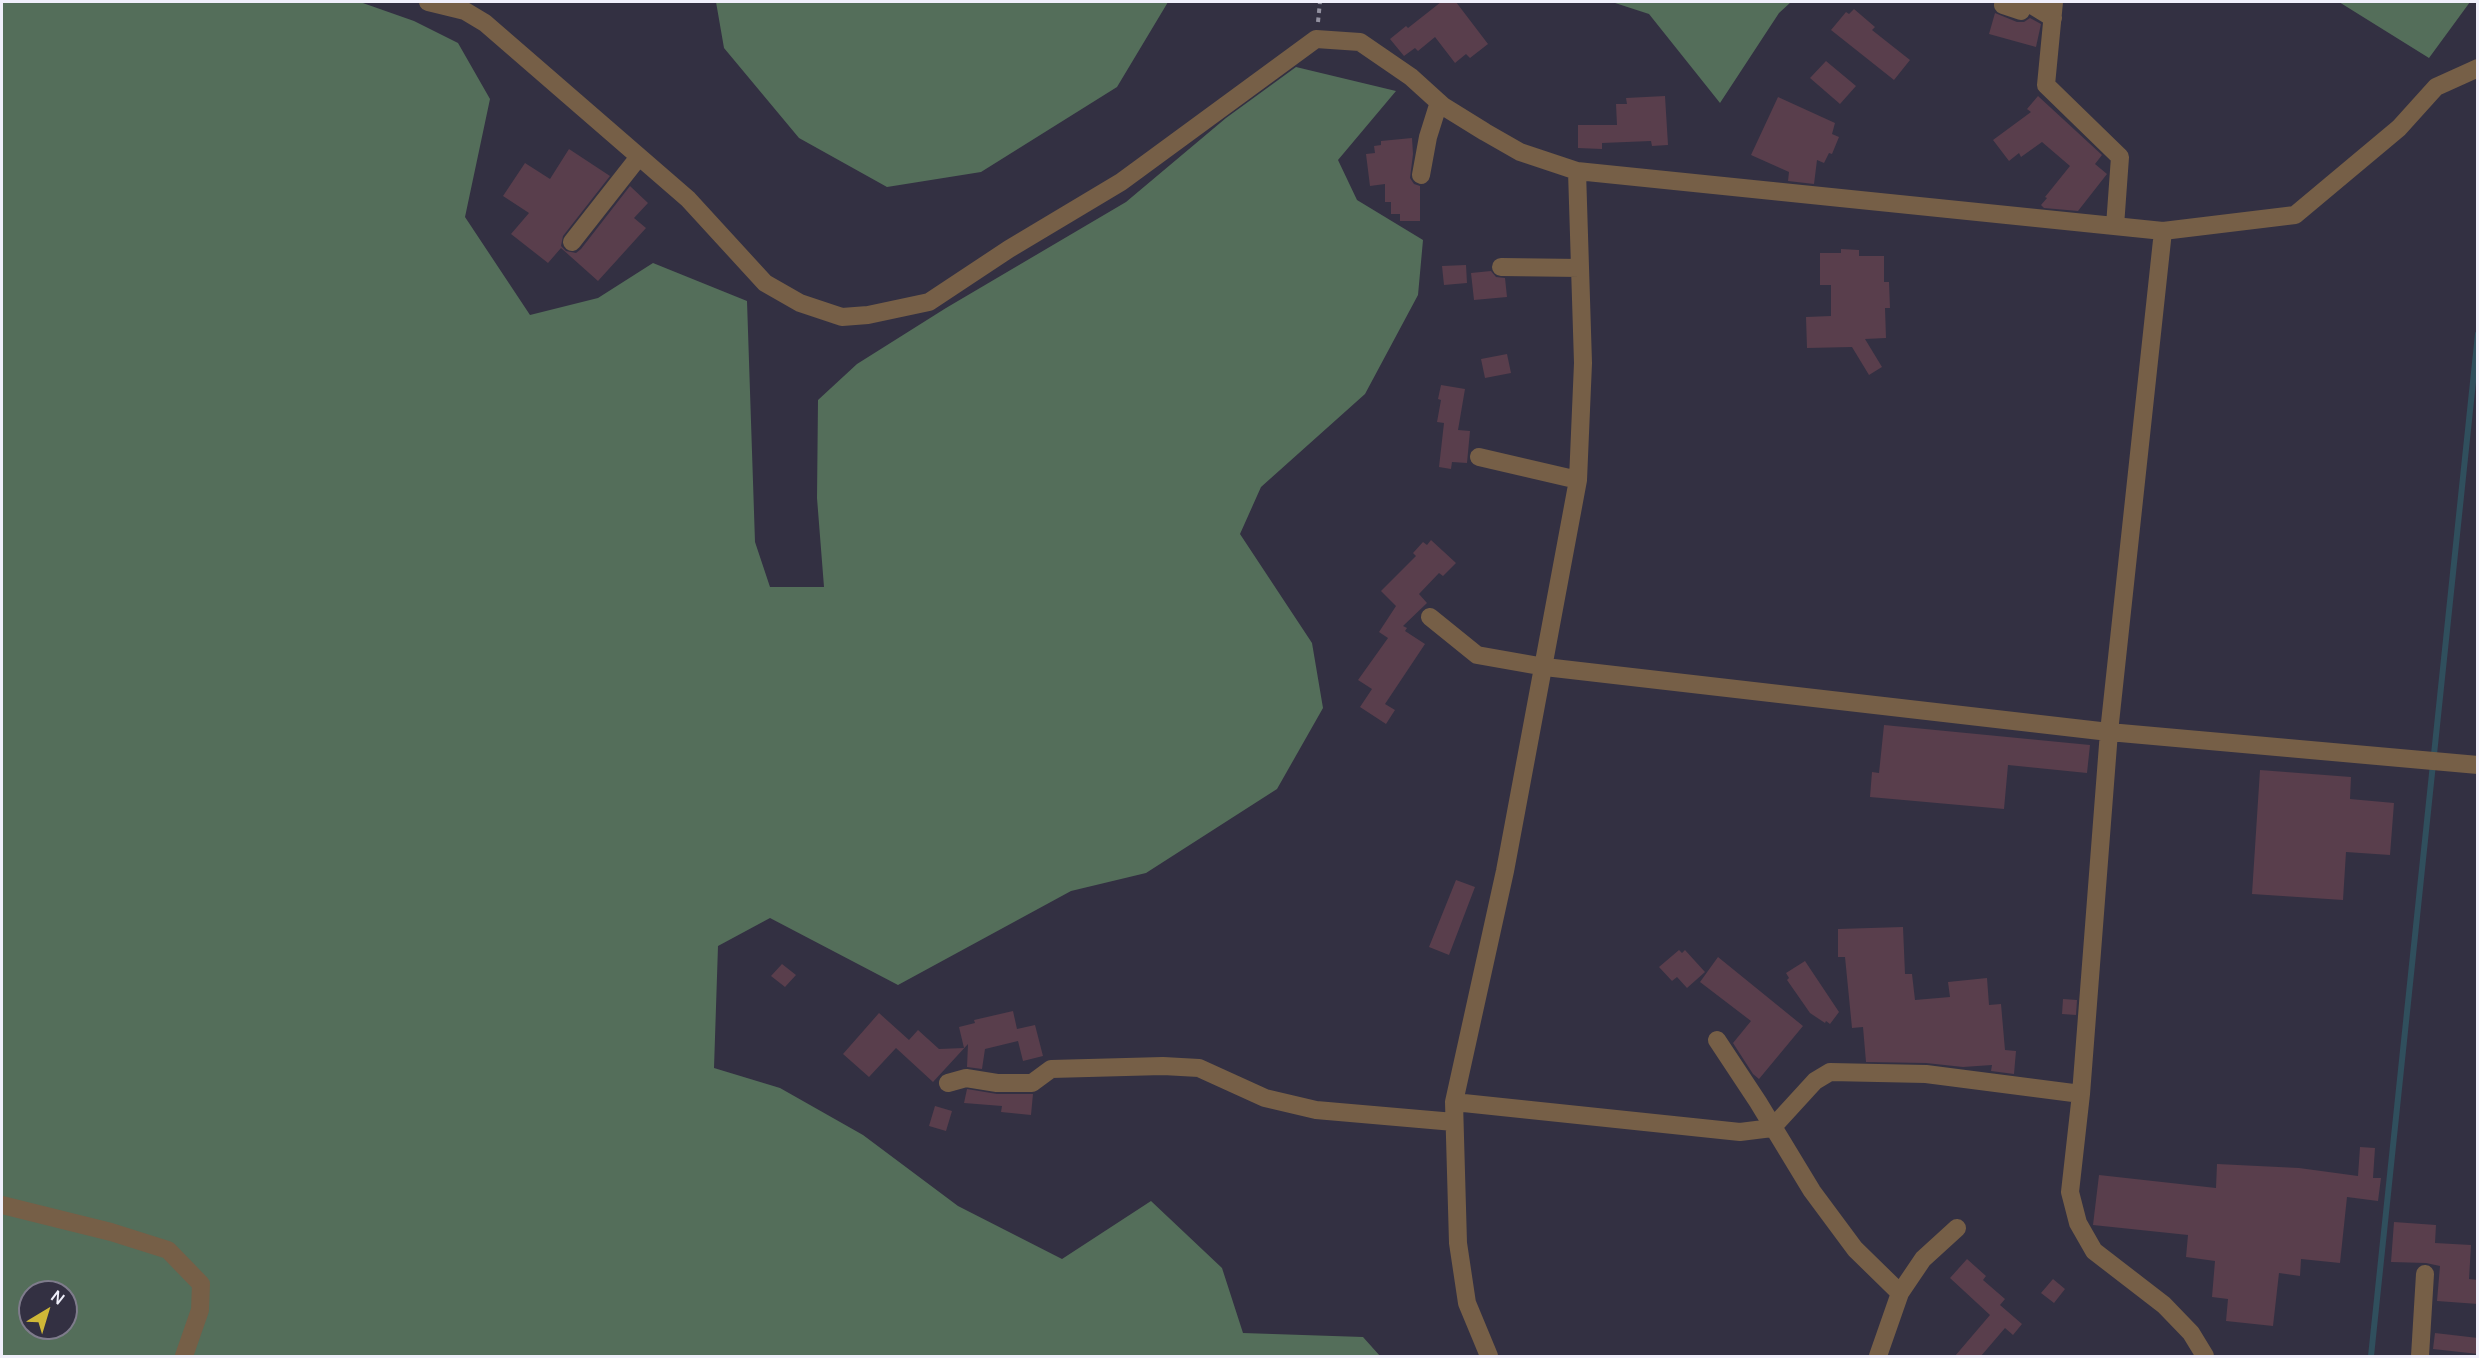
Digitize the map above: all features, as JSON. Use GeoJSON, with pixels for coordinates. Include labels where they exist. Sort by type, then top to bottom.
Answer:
{"type":"FeatureCollection","features":[{"type":"Feature","properties":{"kind":"street"},"geometry":{"type":"LineString","coordinates":[[428,2],[465,11],[485,23],[557,83],[688,200],[765,283],[800,303],[842,317],[868,315],[929,302],[1009,249],[1121,182],[1316,39],[1360,42],[1410,77],[1439,102],[1485,132],[1520,152],[1577,171],[2163,231],[2295,215],[2399,128],[2436,87],[2474,69]]}},
{"type":"Feature","properties":{"kind":"street"},"geometry":{"type":"LineString","coordinates":[[2003,4],[2022,11],[2025,2],[2054,10],[2046,84],[2120,157],[2115,226]]}},
{"type":"Feature","properties":{"kind":"street"},"geometry":{"type":"LineString","coordinates":[[1421,175],[1428,137],[1439,102]]}},
{"type":"Feature","properties":{"kind":"street"},"geometry":{"type":"LineString","coordinates":[[572,242],[639,158]]}},
{"type":"Feature","properties":{"kind":"street"},"geometry":{"type":"LineString","coordinates":[[1489,1356],[1467,1302],[1458,1243],[1454,1102],[1505,871],[1545,667],[1578,480],[1583,363],[1577,171]]}},
{"type":"Feature","properties":{"kind":"street"},"geometry":{"type":"LineString","coordinates":[[2163,231],[2109,732],[2070,1192],[2078,1223],[2094,1251],[2164,1305],[2192,1333],[2205,1356]]}},
{"type":"Feature","properties":{"kind":"street"},"geometry":{"type":"LineString","coordinates":[[1501,267],[1580,268]]}},
{"type":"Feature","properties":{"kind":"street"},"geometry":{"type":"LineString","coordinates":[[1479,457],[1578,480]]}},
{"type":"Feature","properties":{"kind":"street"},"geometry":{"type":"LineString","coordinates":[[1430,617],[1477,655],[1545,667],[2109,732],[2470,764]]}},
{"type":"Feature","properties":{"kind":"street"},"geometry":{"type":"LineString","coordinates":[[1717,1040],[1812,1191],[1855,1249],[1900,1293]]}},
{"type":"Feature","properties":{"kind":"street"},"geometry":{"type":"LineString","coordinates":[[948,1083],[966,1078],[997,1083],[1032,1083],[1051,1069],[1163,1066],[1199,1068],[1265,1098],[1316,1110],[1454,1122]]}},
{"type":"Feature","properties":{"kind":"street"},"geometry":{"type":"LineString","coordinates":[[1454,1102],[1740,1132],[1772,1128],[1815,1081],[1830,1072],[1926,1074],[2080,1094]]}},
{"type":"Feature","properties":{"kind":"street"},"geometry":{"type":"LineString","coordinates":[[2,1205],[111,1232],[168,1250],[201,1284],[200,1310],[184,1356]]}},
{"type":"Feature","properties":{"kind":"street"},"geometry":{"type":"LineString","coordinates":[[1878,1356],[1900,1293],[1923,1259],[1957,1228]]}},
{"type":"Feature","properties":{"kind":"street"},"geometry":{"type":"LineString","coordinates":[[2420,1356],[2425,1274]]}},
{"type":"Feature","properties":{"kind":"green space"},"geometry":{"type":"Polygon","coordinates":[[[360,2],[414,21],[458,43],[490,99],[465,217],[530,315],[598,298],[653,263],[747,301],[755,542],[770,587],[824,587],[817,498],[818,400],[857,364],[946,308],[1126,202],[1226,118],[1296,67],[1396,91],[1338,160],[1357,200],[1423,240],[1418,295],[1365,394],[1261,487],[1240,534],[1312,643],[1323,708],[1277,789],[1146,873],[1071,891],[898,985],[770,918],[718,946],[714,1068],[780,1088],[863,1135],[958,1206],[1062,1259],[1151,1201],[1222,1268],[1243,1333],[1363,1337],[1380,1356],[2,1356],[2,3],[360,2]]]}},
{"type":"Feature","properties":{"kind":"green space"},"geometry":{"type":"Polygon","coordinates":[[[716,2],[1168,2],[1117,87],[981,172],[887,187],[799,138],[724,48],[716,2]]]}},
{"type":"Feature","properties":{"kind":"green space"},"geometry":{"type":"Polygon","coordinates":[[[1612,2],[1791,2],[1779,13],[1720,103],[1649,14],[1612,2]]]}},
{"type":"Feature","properties":{"kind":"green space"},"geometry":{"type":"Polygon","coordinates":[[[2339,2],[2470,2],[2429,58],[2339,2]]]}},
{"type":"Feature","properties":{"kind":"building"},"geometry":{"type":"Polygon","coordinates":[[[1441,2],[1456,2],[1488,44],[1470,58],[1466,54],[1455,63],[1435,37],[1418,51],[1415,48],[1404,56],[1390,39],[1441,2]]]}},
{"type":"Feature","properties":{"kind":"building"},"geometry":{"type":"Polygon","coordinates":[[[1854,9],[1875,27],[1872,30],[1910,60],[1894,80],[1831,30],[1846,12],[1849,14],[1854,9]]]}},
{"type":"Feature","properties":{"kind":"building"},"geometry":{"type":"Polygon","coordinates":[[[1995,13],[2017,22],[2024,22],[2030,18],[2041,24],[2036,47],[1989,34],[1995,13]]]}},
{"type":"Feature","properties":{"kind":"building"},"geometry":{"type":"Polygon","coordinates":[[[1826,61],[1856,86],[1840,104],[1810,78],[1826,61]]]}},
{"type":"Feature","properties":{"kind":"building"},"geometry":{"type":"Polygon","coordinates":[[[1665,96],[1668,145],[1652,146],[1651,141],[1602,143],[1602,149],[1578,148],[1578,125],[1617,125],[1616,104],[1627,104],[1626,98],[1665,96]]]}},
{"type":"Feature","properties":{"kind":"building"},"geometry":{"type":"Polygon","coordinates":[[[2038,96],[2102,155],[2095,164],[2107,174],[2078,211],[2044,208],[2041,205],[2070,166],[2042,142],[2021,157],[2019,153],[2009,161],[1993,140],[2031,112],[2027,109],[2038,96]]]}},
{"type":"Feature","properties":{"kind":"building"},"geometry":{"type":"Polygon","coordinates":[[[1778,97],[1835,123],[1832,134],[1839,137],[1832,154],[1829,153],[1824,163],[1817,160],[1814,184],[1788,181],[1789,172],[1751,155],[1778,97]]]}},
{"type":"Feature","properties":{"kind":"building"},"geometry":{"type":"Polygon","coordinates":[[[1412,138],[1410,178],[1414,184],[1420,186],[1420,221],[1400,221],[1400,214],[1391,214],[1391,202],[1385,202],[1385,184],[1370,186],[1366,154],[1375,153],[1374,146],[1381,145],[1381,141],[1412,138]]]}},
{"type":"Feature","properties":{"kind":"building"},"geometry":{"type":"Polygon","coordinates":[[[569,149],[610,176],[563,236],[561,246],[566,251],[576,253],[581,249],[630,186],[648,203],[634,218],[646,228],[598,281],[561,248],[548,263],[511,234],[529,213],[503,196],[525,163],[550,179],[569,149]]]}},
{"type":"Feature","properties":{"kind":"building"},"geometry":{"type":"Polygon","coordinates":[[[1841,249],[1859,250],[1859,256],[1884,256],[1884,282],[1889,282],[1890,308],[1885,308],[1886,338],[1865,339],[1882,367],[1869,375],[1852,347],[1807,348],[1806,317],[1831,316],[1831,285],[1820,285],[1820,253],[1841,253],[1841,249]]]}},
{"type":"Feature","properties":{"kind":"building"},"geometry":{"type":"Polygon","coordinates":[[[1466,265],[1467,283],[1444,285],[1442,266],[1466,265]]]}},
{"type":"Feature","properties":{"kind":"building"},"geometry":{"type":"Polygon","coordinates":[[[1491,271],[1496,277],[1505,278],[1507,297],[1474,300],[1471,273],[1491,271]]]}},
{"type":"Feature","properties":{"kind":"building"},"geometry":{"type":"Polygon","coordinates":[[[1507,354],[1511,373],[1485,378],[1481,359],[1507,354]]]}},
{"type":"Feature","properties":{"kind":"building"},"geometry":{"type":"Polygon","coordinates":[[[1441,385],[1465,389],[1458,430],[1470,431],[1467,463],[1452,462],[1451,469],[1439,467],[1444,423],[1437,422],[1441,385]]]}},
{"type":"Feature","properties":{"kind":"building"},"geometry":{"type":"Polygon","coordinates":[[[1431,540],[1456,563],[1443,576],[1439,573],[1419,594],[1427,603],[1403,626],[1407,628],[1405,631],[1425,644],[1385,704],[1395,710],[1386,724],[1360,707],[1372,689],[1358,680],[1388,638],[1379,632],[1396,606],[1381,591],[1416,556],[1413,553],[1423,542],[1427,545],[1431,540]]]}},
{"type":"Feature","properties":{"kind":"building"},"geometry":{"type":"Polygon","coordinates":[[[1884,725],[2090,745],[2087,773],[2008,765],[2004,809],[1870,797],[1872,772],[1879,773],[1884,725]]]}},
{"type":"Feature","properties":{"kind":"building"},"geometry":{"type":"Polygon","coordinates":[[[2260,770],[2351,777],[2350,799],[2394,803],[2390,855],[2346,852],[2343,900],[2252,894],[2260,770]]]}},
{"type":"Feature","properties":{"kind":"building"},"geometry":{"type":"Polygon","coordinates":[[[1456,880],[1475,887],[1449,955],[1429,947],[1456,880]]]}},
{"type":"Feature","properties":{"kind":"building"},"geometry":{"type":"Polygon","coordinates":[[[1903,927],[1905,974],[1912,974],[1915,1000],[1950,997],[1948,982],[1987,978],[1989,1005],[2001,1004],[2005,1050],[2016,1051],[2014,1074],[1991,1071],[1992,1065],[1963,1067],[1926,1063],[1866,1062],[1863,1027],[1852,1028],[1845,957],[1838,957],[1838,929],[1903,927]]]}},
{"type":"Feature","properties":{"kind":"building"},"geometry":{"type":"Polygon","coordinates":[[[1679,950],[1682,953],[1685,950],[1705,972],[1687,988],[1677,977],[1672,981],[1659,967],[1679,950]]]}},
{"type":"Feature","properties":{"kind":"building"},"geometry":{"type":"Polygon","coordinates":[[[1718,957],[1803,1026],[1759,1079],[1753,1074],[1733,1043],[1751,1021],[1700,982],[1718,957]]]}},
{"type":"Feature","properties":{"kind":"building"},"geometry":{"type":"Polygon","coordinates":[[[1805,961],[1839,1012],[1830,1024],[1810,1013],[1787,980],[1789,978],[1786,973],[1805,961]]]}},
{"type":"Feature","properties":{"kind":"building"},"geometry":{"type":"Polygon","coordinates":[[[782,964],[796,975],[785,987],[771,976],[782,964]]]}},
{"type":"Feature","properties":{"kind":"building"},"geometry":{"type":"Polygon","coordinates":[[[2063,999],[2077,1000],[2076,1015],[2062,1014],[2063,999]]]}},
{"type":"Feature","properties":{"kind":"building"},"geometry":{"type":"Polygon","coordinates":[[[1013,1011],[1017,1029],[1035,1025],[1043,1056],[1023,1061],[1018,1041],[985,1049],[982,1069],[967,1067],[968,1044],[933,1082],[896,1048],[869,1077],[843,1054],[879,1013],[909,1040],[918,1030],[939,1049],[964,1048],[959,1027],[975,1023],[974,1020],[1013,1011]]]}},
{"type":"Feature","properties":{"kind":"building"},"geometry":{"type":"Polygon","coordinates":[[[967,1089],[997,1094],[1033,1094],[1031,1115],[1001,1112],[1002,1106],[964,1103],[967,1089]]]}},
{"type":"Feature","properties":{"kind":"building"},"geometry":{"type":"Polygon","coordinates":[[[935,1106],[952,1111],[946,1131],[929,1126],[935,1106]]]}},
{"type":"Feature","properties":{"kind":"building"},"geometry":{"type":"Polygon","coordinates":[[[2360,1147],[2375,1148],[2373,1178],[2381,1178],[2378,1201],[2347,1197],[2340,1263],[2301,1259],[2300,1276],[2279,1273],[2273,1326],[2226,1321],[2228,1299],[2212,1297],[2215,1261],[2186,1257],[2188,1235],[2093,1225],[2099,1175],[2216,1188],[2217,1164],[2299,1168],[2358,1176],[2360,1147]]]}},
{"type":"Feature","properties":{"kind":"building"},"geometry":{"type":"Polygon","coordinates":[[[2394,1222],[2436,1225],[2435,1243],[2471,1245],[2469,1279],[2478,1280],[2478,1304],[2437,1301],[2440,1266],[2426,1263],[2391,1262],[2394,1222]]]}},
{"type":"Feature","properties":{"kind":"building"},"geometry":{"type":"Polygon","coordinates":[[[1967,1259],[1986,1276],[1983,1280],[2005,1299],[2000,1305],[2022,1324],[2013,1335],[2005,1328],[1981,1356],[1955,1356],[1990,1315],[1950,1278],[1967,1259]]]}},
{"type":"Feature","properties":{"kind":"building"},"geometry":{"type":"Polygon","coordinates":[[[2053,1279],[2065,1289],[2054,1303],[2041,1293],[2053,1279]]]}},
{"type":"Feature","properties":{"kind":"building"},"geometry":{"type":"Polygon","coordinates":[[[2435,1333],[2478,1338],[2478,1354],[2433,1349],[2435,1333]]]}},
{"type":"Feature","properties":{"kind":"waterway"},"geometry":{"type":"LineString","coordinates":[[2371,1356],[2478,334]]}}]}
